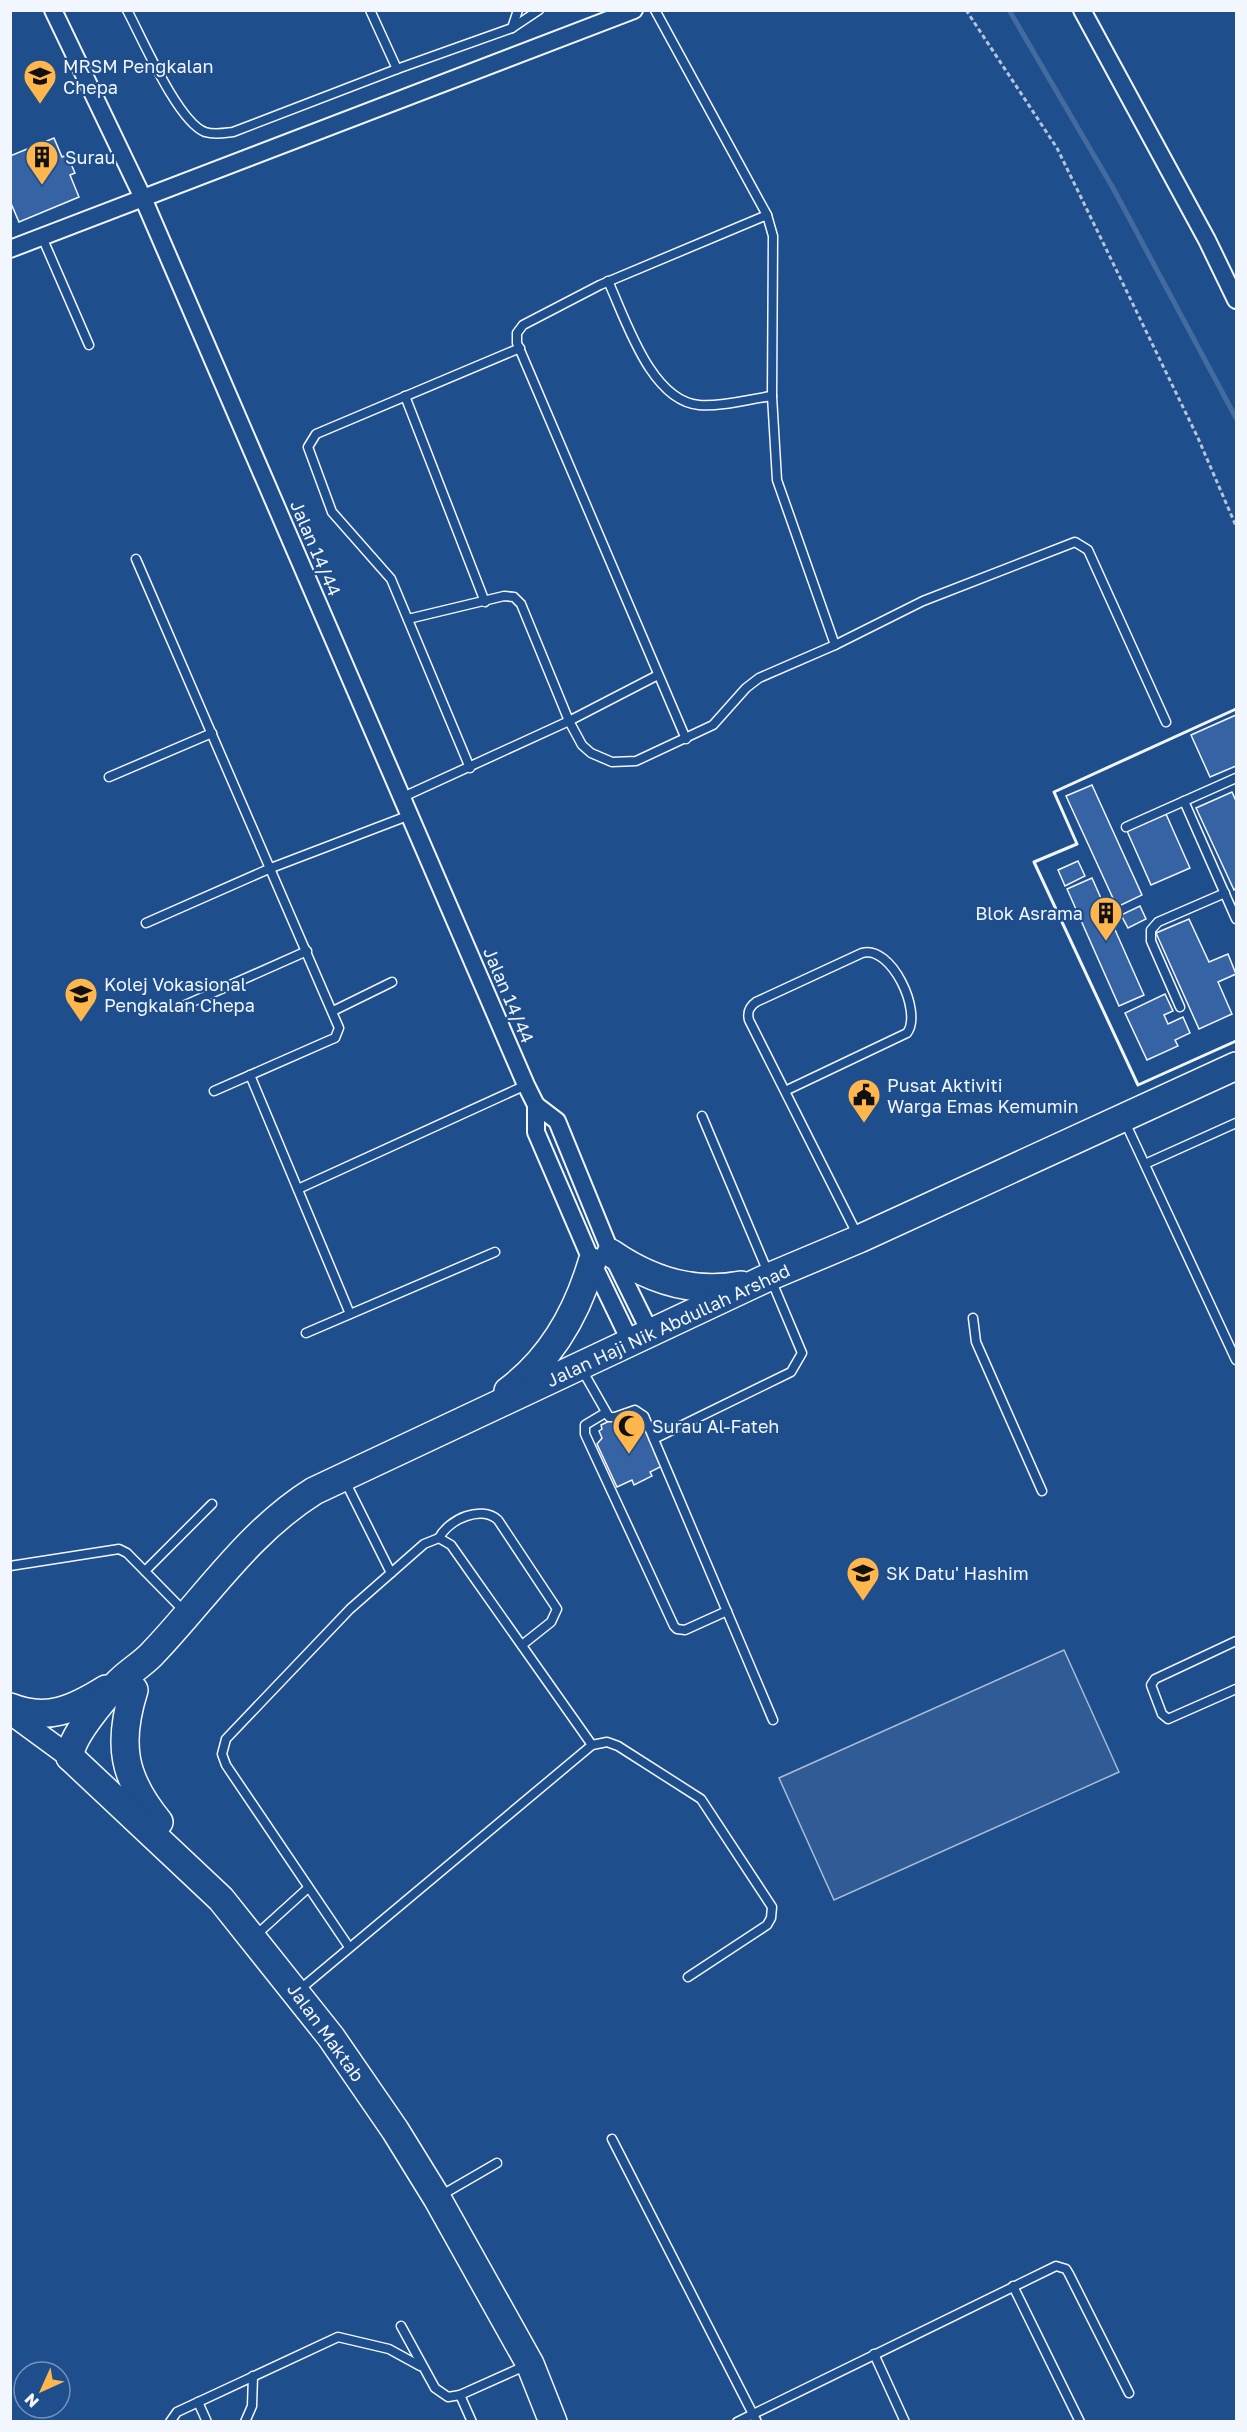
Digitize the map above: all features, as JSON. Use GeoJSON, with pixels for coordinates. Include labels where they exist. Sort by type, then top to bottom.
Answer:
{"type":"FeatureCollection","features":[{"type":"Feature","properties":{"kind":"main road","name":"Jalan Haji Nik Abdullah Arshad"},"geometry":{"type":"LineString","coordinates":[[70,1757],[73,1741],[127,1686],[150,1656],[239,1554],[276,1517],[315,1491],[342,1476],[641,1339],[771,1276],[859,1239],[1236,1066]]}},
{"type":"Feature","properties":{"kind":"main road"},"geometry":{"type":"LineString","coordinates":[[459,1422],[513,1388],[543,1357],[568,1322],[602,1258],[648,1275],[688,1286],[730,1287],[771,1276]]}},
{"type":"Feature","properties":{"kind":"main road"},"geometry":{"type":"LineString","coordinates":[[10,1707],[40,1715],[60,1713],[127,1686],[123,1741],[132,1782],[144,1804],[221,1899]]}},
{"type":"Feature","properties":{"kind":"main road","name":"Jalan Maktab"},"geometry":{"type":"LineString","coordinates":[[70,1757],[221,1899],[297,1992],[364,2083],[436,2198],[530,2364],[553,2421]]}},
{"type":"Feature","properties":{"kind":"street","name":"Jalan 14/44"},"geometry":{"type":"LineString","coordinates":[[53,10],[143,198],[526,1085],[536,1105],[557,1122],[602,1258]]}},
{"type":"Feature","properties":{"kind":"street"},"geometry":{"type":"LineString","coordinates":[[10,249],[634,10]]}},
{"type":"Feature","properties":{"kind":"street"},"geometry":{"type":"LineString","coordinates":[[1082,10],[1207,240],[1236,300]]}},
{"type":"Feature","properties":{"kind":"street","name":"Jalan 14/44"},"geometry":{"type":"LineString","coordinates":[[536,1105],[536,1132],[602,1258],[641,1339]]}},
{"type":"Feature","properties":{"kind":"street","name":"Jalan Maktab"},"geometry":{"type":"LineString","coordinates":[[10,1713],[70,1757]]}},
{"type":"Feature","properties":{"kind":"lane"},"geometry":{"type":"LineString","coordinates":[[127,10],[179,109],[191,123],[205,132],[219,134],[233,132],[512,28],[539,10]]}},
{"type":"Feature","properties":{"kind":"lane"},"geometry":{"type":"LineString","coordinates":[[370,10],[397,69]]}},
{"type":"Feature","properties":{"kind":"lane"},"geometry":{"type":"LineString","coordinates":[[512,28],[518,10]]}},
{"type":"Feature","properties":{"kind":"lane"},"geometry":{"type":"LineString","coordinates":[[655,10],[767,215],[774,244],[772,396],[777,480],[835,645]]}},
{"type":"Feature","properties":{"kind":"lane"},"geometry":{"type":"LineString","coordinates":[[686,739],[516,338],[519,328],[608,281],[767,215]]}},
{"type":"Feature","properties":{"kind":"lane"},"geometry":{"type":"LineString","coordinates":[[42,237],[89,345]]}},
{"type":"Feature","properties":{"kind":"lane"},"geometry":{"type":"LineString","coordinates":[[608,281],[652,373],[667,392],[676,398],[699,405],[772,396]]}},
{"type":"Feature","properties":{"kind":"lane"},"geometry":{"type":"LineString","coordinates":[[470,768],[389,576],[332,512],[308,447],[316,434],[520,348]]}},
{"type":"Feature","properties":{"kind":"lane"},"geometry":{"type":"LineString","coordinates":[[405,396],[484,602]]}},
{"type":"Feature","properties":{"kind":"lane"},"geometry":{"type":"LineString","coordinates":[[408,619],[504,596],[518,600],[569,721],[582,745],[591,753],[612,762],[636,761],[686,739],[718,721],[755,681],[835,645],[923,601],[1070,542],[1080,543],[1088,550],[1166,722]]}},
{"type":"Feature","properties":{"kind":"lane"},"geometry":{"type":"LineString","coordinates":[[136,559],[339,1028],[335,1038],[214,1091]]}},
{"type":"Feature","properties":{"kind":"lane"},"geometry":{"type":"LineString","coordinates":[[403,797],[569,721],[658,675]]}},
{"type":"Feature","properties":{"kind":"lane"},"geometry":{"type":"LineString","coordinates":[[109,777],[212,733]]}},
{"type":"Feature","properties":{"kind":"lane"},"geometry":{"type":"LineString","coordinates":[[1126,827],[1236,778]]}},
{"type":"Feature","properties":{"kind":"lane"},"geometry":{"type":"LineString","coordinates":[[1184,801],[1236,920]]}},
{"type":"Feature","properties":{"kind":"lane"},"geometry":{"type":"LineString","coordinates":[[147,922],[271,868],[410,814]]}},
{"type":"Feature","properties":{"kind":"lane"},"geometry":{"type":"LineString","coordinates":[[1180,1006],[1151,941],[1151,930],[1158,922],[1225,893]]}},
{"type":"Feature","properties":{"kind":"lane"},"geometry":{"type":"LineString","coordinates":[[183,1006],[307,951]]}},
{"type":"Feature","properties":{"kind":"lane"},"geometry":{"type":"LineString","coordinates":[[785,1091],[907,1033],[911,1025],[912,1010],[889,962],[870,952],[862,953],[751,1005],[748,1015],[749,1020],[859,1239]]}},
{"type":"Feature","properties":{"kind":"lane"},"geometry":{"type":"LineString","coordinates":[[333,1011],[392,982]]}},
{"type":"Feature","properties":{"kind":"lane"},"geometry":{"type":"LineString","coordinates":[[250,1075],[350,1314]]}},
{"type":"Feature","properties":{"kind":"lane"},"geometry":{"type":"LineString","coordinates":[[298,1189],[526,1085]]}},
{"type":"Feature","properties":{"kind":"lane"},"geometry":{"type":"LineString","coordinates":[[654,1439],[791,1372],[797,1365],[802,1347],[702,1116]]}},
{"type":"Feature","properties":{"kind":"lane"},"geometry":{"type":"LineString","coordinates":[[1124,1119],[1236,1360]]}},
{"type":"Feature","properties":{"kind":"lane"},"geometry":{"type":"LineString","coordinates":[[1145,1164],[1236,1123]]}},
{"type":"Feature","properties":{"kind":"lane"},"geometry":{"type":"LineString","coordinates":[[306,1334],[495,1252]]}},
{"type":"Feature","properties":{"kind":"lane"},"geometry":{"type":"LineString","coordinates":[[973,1318],[976,1342],[1042,1491]]}},
{"type":"Feature","properties":{"kind":"lane"},"geometry":{"type":"LineString","coordinates":[[581,1366],[605,1413],[612,1418],[629,1410],[640,1412],[654,1439],[772,1720]]}},
{"type":"Feature","properties":{"kind":"lane"},"geometry":{"type":"LineString","coordinates":[[605,1413],[585,1425],[585,1434],[674,1626],[676,1629],[685,1630],[727,1611]]}},
{"type":"Feature","properties":{"kind":"lane"},"geometry":{"type":"LineString","coordinates":[[342,1476],[391,1573]]}},
{"type":"Feature","properties":{"kind":"lane"},"geometry":{"type":"LineString","coordinates":[[145,1571],[212,1504]]}},
{"type":"Feature","properties":{"kind":"lane"},"geometry":{"type":"LineString","coordinates":[[349,1947],[226,1764],[222,1747],[226,1739],[350,1610],[424,1544],[439,1538],[448,1525],[473,1514],[492,1514],[498,1520],[557,1609],[551,1622],[522,1645]]}},
{"type":"Feature","properties":{"kind":"lane"},"geometry":{"type":"LineString","coordinates":[[439,1538],[451,1545],[592,1745]]}},
{"type":"Feature","properties":{"kind":"lane"},"geometry":{"type":"LineString","coordinates":[[10,1566],[119,1549],[187,1613]]}},
{"type":"Feature","properties":{"kind":"lane"},"geometry":{"type":"LineString","coordinates":[[1236,1641],[1155,1678],[1151,1685],[1162,1714],[1168,1719],[1236,1689]]}},
{"type":"Feature","properties":{"kind":"lane"},"geometry":{"type":"LineString","coordinates":[[297,1992],[592,1745],[606,1742],[618,1746],[701,1799],[772,1907],[771,1918],[767,1925],[688,1977]]}},
{"type":"Feature","properties":{"kind":"lane"},"geometry":{"type":"LineString","coordinates":[[254,1937],[308,1888]]}},
{"type":"Feature","properties":{"kind":"lane"},"geometry":{"type":"LineString","coordinates":[[612,2139],[753,2419]]}},
{"type":"Feature","properties":{"kind":"lane"},"geometry":{"type":"LineString","coordinates":[[436,2198],[497,2163]]}},
{"type":"Feature","properties":{"kind":"lane"},"geometry":{"type":"LineString","coordinates":[[737,2421],[753,2419],[874,2354],[1056,2266],[1066,2269],[1129,2393]]}},
{"type":"Feature","properties":{"kind":"lane"},"geometry":{"type":"LineString","coordinates":[[1012,2286],[1080,2421]]}},
{"type":"Feature","properties":{"kind":"lane"},"geometry":{"type":"LineString","coordinates":[[401,2326],[420,2366],[440,2393],[448,2397],[460,2395],[530,2364]]}},
{"type":"Feature","properties":{"kind":"lane"},"geometry":{"type":"LineString","coordinates":[[170,2421],[177,2412],[338,2337],[390,2349],[420,2366]]}},
{"type":"Feature","properties":{"kind":"lane"},"geometry":{"type":"LineString","coordinates":[[874,2354],[905,2421]]}},
{"type":"Feature","properties":{"kind":"lane"},"geometry":{"type":"LineString","coordinates":[[245,2421],[252,2406],[253,2376]]}},
{"type":"Feature","properties":{"kind":"lane"},"geometry":{"type":"LineString","coordinates":[[460,2395],[472,2421]]}},
{"type":"Feature","properties":{"kind":"lane"},"geometry":{"type":"LineString","coordinates":[[198,2402],[207,2421]]}},
{"type":"Feature","properties":{"kind":"path"},"geometry":{"type":"LineString","coordinates":[[966,10],[1057,148],[1198,438],[1236,526]]}},
{"type":"Feature","properties":{"kind":"shaded area"},"geometry":{"type":"Polygon","coordinates":[[[1064,1650],[1119,1772],[834,1900],[779,1778],[1064,1650]]]}},
{"type":"Feature","properties":{"kind":"building","name":"Surau"},"geometry":{"type":"Polygon","coordinates":[[[54,138],[62,157],[67,155],[75,173],[70,175],[79,197],[19,222],[10,201],[10,156],[54,138]]]}},
{"type":"Feature","properties":{"kind":"building"},"geometry":{"type":"Polygon","coordinates":[[[1236,715],[1236,766],[1210,777],[1191,735],[1236,715]]]}},
{"type":"Feature","properties":{"kind":"building"},"geometry":{"type":"Polygon","coordinates":[[[1092,785],[1142,895],[1117,907],[1066,796],[1092,785]]]}},
{"type":"Feature","properties":{"kind":"building"},"geometry":{"type":"Polygon","coordinates":[[[1232,792],[1236,801],[1236,888],[1234,890],[1196,808],[1232,792]]]}},
{"type":"Feature","properties":{"kind":"building"},"geometry":{"type":"Polygon","coordinates":[[[1166,814],[1190,868],[1151,885],[1127,831],[1166,814]]]}},
{"type":"Feature","properties":{"kind":"building"},"geometry":{"type":"Polygon","coordinates":[[[1078,861],[1085,876],[1065,886],[1058,870],[1078,861]]]}},
{"type":"Feature","properties":{"kind":"building","name":"Blok Asrama"},"geometry":{"type":"Polygon","coordinates":[[[1092,878],[1144,995],[1119,1006],[1067,889],[1092,878]]]}},
{"type":"Feature","properties":{"kind":"building"},"geometry":{"type":"Polygon","coordinates":[[[1140,906],[1146,919],[1128,928],[1121,915],[1140,906]]]}},
{"type":"Feature","properties":{"kind":"building"},"geometry":{"type":"Polygon","coordinates":[[[1189,919],[1209,962],[1228,954],[1236,974],[1218,982],[1232,1014],[1199,1029],[1156,933],[1189,919]]]}},
{"type":"Feature","properties":{"kind":"building"},"geometry":{"type":"Polygon","coordinates":[[[1165,994],[1173,1011],[1164,1015],[1168,1024],[1183,1017],[1190,1033],[1175,1040],[1178,1046],[1147,1060],[1125,1013],[1165,994]]]}},
{"type":"Feature","properties":{"kind":"building","name":"Surau Al-Fateh"},"geometry":{"type":"Polygon","coordinates":[[[620,1416],[622,1420],[629,1417],[633,1427],[642,1423],[662,1466],[650,1472],[652,1476],[634,1485],[632,1480],[617,1487],[597,1444],[602,1438],[599,1431],[602,1429],[601,1425],[620,1416]]]}},
{"type":"Feature","properties":{"kind":"waterway"},"geometry":{"type":"LineString","coordinates":[[1009,10],[1113,188],[1236,418]]}},
{"type":"Feature","properties":{"kind":"wall"},"geometry":{"type":"LineString","coordinates":[[1236,709],[1054,792],[1077,844],[1034,862],[1138,1085],[1236,1041]]}},
{"type":"Feature","properties":{"kind":"place","name":"MRSM Pengkalan Chepa"},"geometry":{"type":"Point","coordinates":[40,105]}},
{"type":"Feature","properties":{"kind":"place","name":"Surau"},"geometry":{"type":"Point","coordinates":[42,186]}},
{"type":"Feature","properties":{"kind":"place","name":"Blok Asrama"},"geometry":{"type":"Point","coordinates":[1106,942]}},
{"type":"Feature","properties":{"kind":"place","name":"Kolej Vokasional Pengkalan Chepa"},"geometry":{"type":"Point","coordinates":[81,1023]}},
{"type":"Feature","properties":{"kind":"place","name":"Pusat Aktiviti Warga Emas Kemumin"},"geometry":{"type":"Point","coordinates":[864,1124]}},
{"type":"Feature","properties":{"kind":"place","name":"Surau Al-Fateh"},"geometry":{"type":"Point","coordinates":[629,1455]}},
{"type":"Feature","properties":{"kind":"place","name":"SK Datu' Hashim"},"geometry":{"type":"Point","coordinates":[863,1602]}}]}
